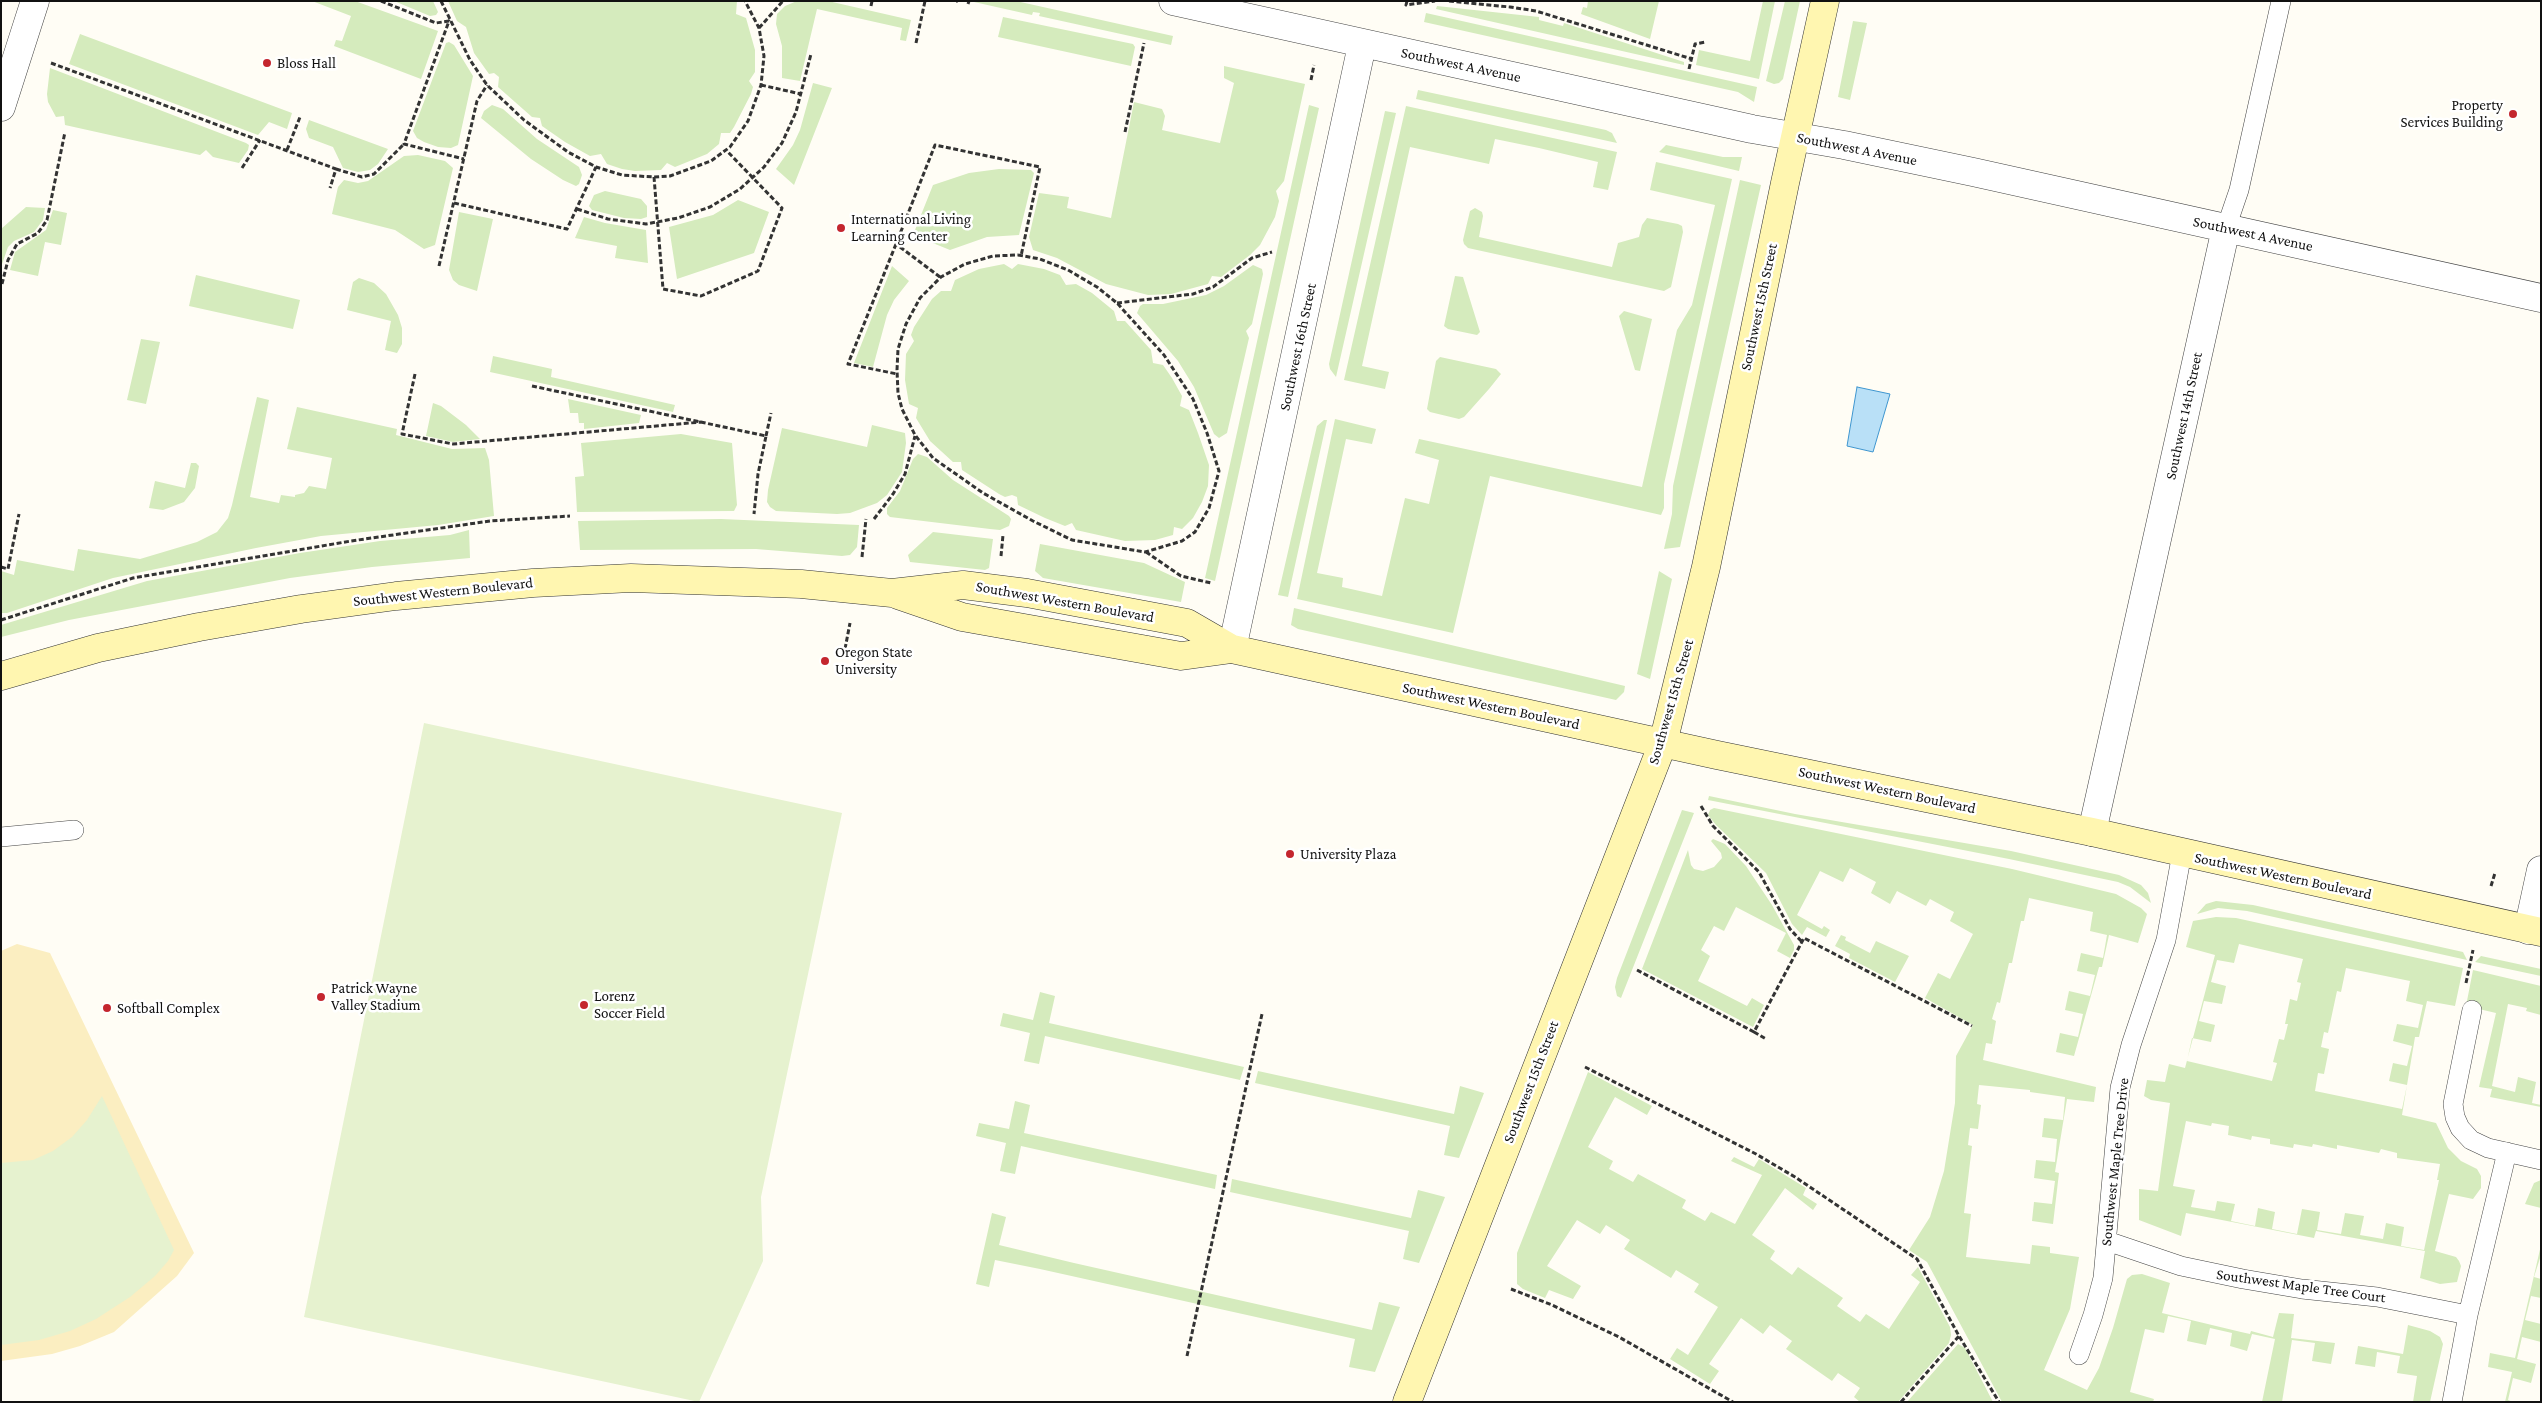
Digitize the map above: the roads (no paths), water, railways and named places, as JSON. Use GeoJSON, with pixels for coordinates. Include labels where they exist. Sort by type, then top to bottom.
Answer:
{"type":"FeatureCollection","features":[{"type":"Feature","properties":{"kind":"main road","name":"Southwest 15th Street"},"geometry":{"type":"LineString","coordinates":[[1407,1402],[1663,743],[1706,567],[1825,1]]}},
{"type":"Feature","properties":{"kind":"main road","name":"Southwest Western Boulevard"},"geometry":{"type":"LineString","coordinates":[[1,676],[98,648],[217,623],[301,608],[515,584],[631,578],[698,579],[801,584],[892,593],[963,585],[1027,593],[1187,623],[1232,649],[1663,743],[2092,832],[2534,931]]}},
{"type":"Feature","properties":{"kind":"street"},"geometry":{"type":"LineString","coordinates":[[1,107],[35,1]]}},
{"type":"Feature","properties":{"kind":"street","name":"Southwest A Avenue"},"geometry":{"type":"LineString","coordinates":[[1173,1],[1362,45],[1795,137],[1844,145],[1973,172],[2541,298]]}},
{"type":"Feature","properties":{"kind":"street","name":"Southwest 16th Street"},"geometry":{"type":"LineString","coordinates":[[1232,649],[1362,45]]}},
{"type":"Feature","properties":{"kind":"street","name":"Southwest 14th Street"},"geometry":{"type":"LineString","coordinates":[[2092,832],[2226,228]]}},
{"type":"Feature","properties":{"kind":"street"},"geometry":{"type":"LineString","coordinates":[[2534,931],[2541,870]]}},
{"type":"Feature","properties":{"kind":"lane","name":"Southwest 14th Street"},"geometry":{"type":"LineString","coordinates":[[2226,228],[2239,190],[2281,1]]}},
{"type":"Feature","properties":{"kind":"lane"},"geometry":{"type":"LineString","coordinates":[[1,837],[74,830]]}},
{"type":"Feature","properties":{"kind":"lane","name":"Southwest Maple Tree Drive"},"geometry":{"type":"LineString","coordinates":[[2079,1355],[2103,1278],[2120,1088],[2131,1045],[2166,940],[2182,853]]}},
{"type":"Feature","properties":{"kind":"lane"},"geometry":{"type":"LineString","coordinates":[[2472,1010],[2453,1104],[2455,1117],[2460,1128],[2471,1140],[2488,1148],[2541,1160]]}},
{"type":"Feature","properties":{"kind":"lane"},"geometry":{"type":"LineString","coordinates":[[2452,1402],[2468,1315],[2507,1152]]}},
{"type":"Feature","properties":{"kind":"lane","name":"Southwest Maple Tree Court"},"geometry":{"type":"LineString","coordinates":[[2107,1240],[2182,1266],[2243,1280],[2302,1289],[2377,1297],[2468,1315]]}},
{"type":"Feature","properties":{"kind":"water"},"geometry":{"type":"Polygon","coordinates":[[[1857,387],[1890,394],[1873,452],[1847,446],[1857,387]]]}},
{"type":"Feature","properties":{"kind":"place","name":"Bloss Hall"},"geometry":{"type":"Point","coordinates":[267,63]}},
{"type":"Feature","properties":{"kind":"place","name":"Property Services Building"},"geometry":{"type":"Point","coordinates":[2513,114]}},
{"type":"Feature","properties":{"kind":"place","name":"International Living Learning Center"},"geometry":{"type":"Point","coordinates":[841,228]}},
{"type":"Feature","properties":{"kind":"place","name":"Oregon State University"},"geometry":{"type":"Point","coordinates":[825,661]}},
{"type":"Feature","properties":{"kind":"place","name":"University Plaza"},"geometry":{"type":"Point","coordinates":[1290,854]}},
{"type":"Feature","properties":{"kind":"place","name":"Patrick Wayne Valley Stadium"},"geometry":{"type":"Point","coordinates":[321,997]}},
{"type":"Feature","properties":{"kind":"place","name":"Lorenz Soccer Field"},"geometry":{"type":"Point","coordinates":[584,1005]}},
{"type":"Feature","properties":{"kind":"place","name":"Softball Complex"},"geometry":{"type":"Point","coordinates":[107,1008]}}]}
